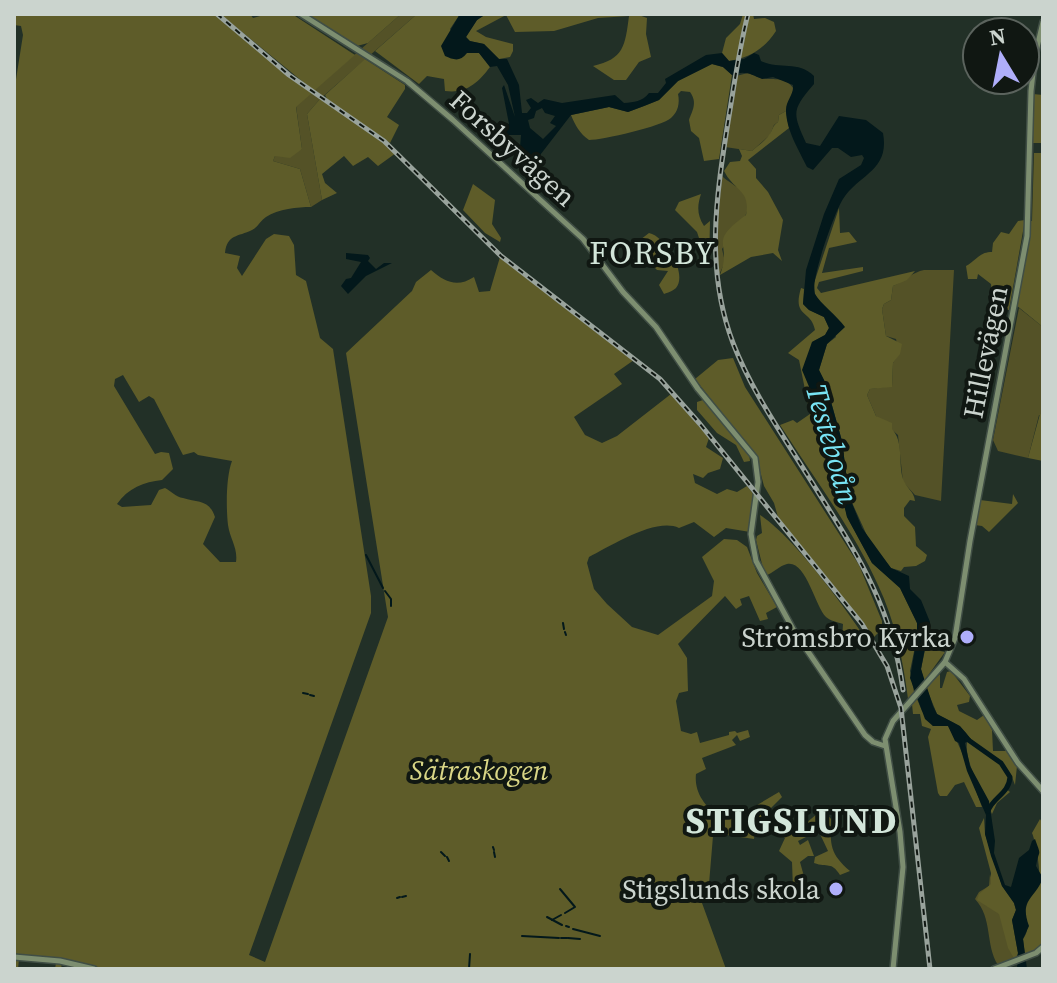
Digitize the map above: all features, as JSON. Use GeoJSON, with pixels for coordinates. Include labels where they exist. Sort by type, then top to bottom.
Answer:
{"type":"FeatureCollection","features":[{"type":"Feature","properties":{"kind":"street","name":"Forsbyvägen"},"geometry":{"type":"LineString","coordinates":[[301,14],[415,87],[583,239],[623,292],[656,327],[698,389],[753,454],[758,479],[754,541],[764,578],[794,631],[865,735],[885,746]]}},
{"type":"Feature","properties":{"kind":"street","name":"Hillevägen"},"geometry":{"type":"LineString","coordinates":[[885,746],[888,727],[945,662],[955,638],[1027,236],[1031,91],[1043,22]]}},
{"type":"Feature","properties":{"kind":"street"},"geometry":{"type":"LineString","coordinates":[[945,662],[964,679],[1018,763],[1043,791]]}},
{"type":"Feature","properties":{"kind":"street"},"geometry":{"type":"LineString","coordinates":[[885,746],[903,867],[893,969]]}},
{"type":"Feature","properties":{"kind":"street"},"geometry":{"type":"LineString","coordinates":[[994,969],[1032,955],[1043,947]]}},
{"type":"Feature","properties":{"kind":"street"},"geometry":{"type":"LineString","coordinates":[[14,957],[60,961],[94,969]]}},
{"type":"Feature","properties":{"kind":"shaded area"},"geometry":{"type":"Polygon","coordinates":[[[401,14],[417,14],[307,114],[322,200],[311,207],[300,169],[273,161],[275,156],[302,149],[296,106],[401,14]]]}},
{"type":"Feature","properties":{"kind":"shaded area"},"geometry":{"type":"Polygon","coordinates":[[[460,14],[486,14],[477,20],[466,37],[484,44],[499,59],[507,59],[519,85],[522,113],[527,113],[531,108],[526,100],[531,98],[538,103],[544,99],[562,103],[615,95],[624,103],[638,101],[649,93],[658,93],[666,83],[665,79],[706,55],[722,53],[729,61],[744,59],[754,53],[768,64],[802,68],[814,76],[814,84],[796,112],[806,143],[820,146],[839,116],[866,120],[883,133],[882,156],[872,171],[843,199],[819,262],[815,294],[845,327],[827,344],[819,370],[842,441],[849,496],[862,528],[891,568],[909,576],[910,589],[921,600],[930,622],[921,669],[937,714],[960,726],[971,739],[965,743],[970,766],[989,801],[994,853],[1005,885],[1011,887],[1019,858],[1029,850],[1035,839],[1039,849],[1036,866],[1043,878],[1027,904],[1029,926],[1023,939],[1027,969],[1017,969],[1018,953],[1012,920],[1016,910],[1002,886],[991,856],[985,834],[986,815],[959,743],[948,726],[933,726],[925,719],[910,678],[917,623],[900,588],[872,563],[847,517],[836,473],[830,465],[835,456],[834,446],[802,370],[812,342],[825,335],[829,328],[824,317],[803,304],[806,270],[839,179],[861,165],[864,158],[862,155],[851,157],[838,148],[832,148],[813,170],[807,167],[788,125],[786,106],[793,85],[773,77],[762,79],[744,73],[732,75],[723,67],[712,64],[678,81],[659,100],[628,112],[609,107],[571,115],[537,159],[533,159],[520,147],[521,135],[506,135],[500,128],[499,121],[509,124],[504,85],[515,117],[508,85],[497,66],[490,67],[479,53],[467,53],[459,59],[445,56],[441,46],[460,14]],[[542,108],[528,120],[530,128],[543,139],[556,126],[550,123],[555,116],[545,113],[542,108]]]}},
{"type":"Feature","properties":{"kind":"shaded area"},"geometry":{"type":"Polygon","coordinates":[[[748,73],[783,80],[794,89],[786,111],[779,115],[770,135],[752,151],[725,147],[736,76],[748,73]]]}},
{"type":"Feature","properties":{"kind":"shaded area"},"geometry":{"type":"Polygon","coordinates":[[[722,176],[743,192],[748,206],[742,222],[722,249],[725,262],[718,277],[716,235],[722,176]]]}},
{"type":"Feature","properties":{"kind":"shaded area"},"geometry":{"type":"Polygon","coordinates":[[[346,253],[368,255],[368,261],[376,269],[384,263],[392,263],[366,276],[348,294],[341,286],[351,278],[361,262],[346,259],[346,253]]]}},
{"type":"Feature","properties":{"kind":"shaded area"},"geometry":{"type":"Polygon","coordinates":[[[924,270],[954,270],[941,501],[915,495],[903,482],[898,435],[876,416],[867,395],[870,389],[892,386],[893,363],[899,354],[896,339],[886,336],[884,304],[891,300],[893,286],[924,270]]]}},
{"type":"Feature","properties":{"kind":"shaded area"},"geometry":{"type":"Polygon","coordinates":[[[1019,308],[1043,327],[1043,416],[1039,415],[1028,458],[998,451],[993,440],[1019,308]]]}},
{"type":"Feature","properties":{"kind":"shaded area"},"geometry":{"type":"Polygon","coordinates":[[[990,874],[1015,960],[998,965],[991,949],[987,923],[975,899],[979,892],[989,886],[990,874]]]}},
{"type":"Feature","properties":{"kind":"green space","name":"Sätraskogen"},"geometry":{"type":"Polygon","coordinates":[[[14,14],[214,14],[312,93],[296,107],[302,149],[290,158],[275,156],[273,161],[300,169],[311,207],[271,214],[254,229],[231,239],[225,253],[240,256],[237,268],[242,276],[266,239],[274,234],[289,236],[294,245],[296,275],[306,281],[320,338],[333,349],[371,596],[371,613],[249,955],[265,962],[388,617],[346,353],[431,270],[441,278],[457,283],[474,277],[479,292],[490,291],[500,257],[634,360],[614,374],[622,384],[574,417],[585,435],[602,443],[617,436],[671,394],[709,438],[706,447],[723,458],[720,469],[703,478],[693,474],[695,483],[717,494],[727,489],[737,492],[747,486],[754,495],[750,532],[726,528],[714,537],[694,522],[679,528],[658,526],[621,540],[589,557],[587,563],[594,589],[607,604],[632,627],[658,635],[712,596],[714,581],[702,557],[724,539],[737,540],[747,547],[757,573],[777,607],[766,613],[768,619],[760,621],[749,596],[740,599],[742,605],[736,609],[725,596],[678,644],[687,658],[688,691],[679,693],[676,701],[681,731],[697,732],[700,743],[735,731],[748,730],[750,737],[740,741],[737,735],[732,740],[736,745],[702,758],[706,769],[696,774],[696,780],[698,792],[705,803],[719,815],[727,809],[732,814],[742,814],[779,792],[782,797],[756,823],[751,823],[750,828],[755,831],[754,839],[713,836],[709,884],[698,885],[698,892],[726,969],[92,969],[62,963],[61,969],[55,969],[56,963],[19,959],[18,969],[14,969],[14,92],[23,35],[21,26],[14,25],[14,14]],[[123,375],[115,379],[114,386],[155,454],[169,453],[173,469],[162,480],[131,490],[117,504],[122,507],[151,505],[159,490],[165,488],[180,497],[206,504],[215,517],[203,544],[220,562],[236,562],[227,510],[232,461],[194,452],[183,455],[154,399],[149,396],[139,402],[123,375]]]}},
{"type":"Feature","properties":{"kind":"green space"},"geometry":{"type":"Polygon","coordinates":[[[220,14],[250,14],[253,18],[267,14],[292,14],[355,55],[314,91],[220,14]]]}},
{"type":"Feature","properties":{"kind":"green space"},"geometry":{"type":"Polygon","coordinates":[[[305,14],[401,14],[368,43],[357,46],[305,14]]]}},
{"type":"Feature","properties":{"kind":"green space"},"geometry":{"type":"Polygon","coordinates":[[[417,14],[460,14],[450,29],[466,53],[479,53],[490,67],[465,89],[445,91],[444,79],[427,76],[419,84],[375,51],[417,14]]]}},
{"type":"Feature","properties":{"kind":"green space"},"geometry":{"type":"Polygon","coordinates":[[[486,14],[636,14],[647,18],[646,34],[651,57],[639,62],[626,80],[614,80],[593,66],[611,59],[621,50],[629,16],[598,18],[554,31],[515,32],[506,15],[476,31],[513,44],[510,57],[499,59],[484,44],[469,41],[466,37],[477,20],[486,14]]]}},
{"type":"Feature","properties":{"kind":"green space"},"geometry":{"type":"Polygon","coordinates":[[[743,14],[753,14],[754,19],[765,18],[774,22],[776,31],[756,52],[729,61],[722,53],[726,38],[740,24],[743,14]]]}},
{"type":"Feature","properties":{"kind":"green space"},"geometry":{"type":"Polygon","coordinates":[[[365,59],[405,85],[387,117],[399,125],[390,143],[325,95],[365,59]]]}},
{"type":"Feature","properties":{"kind":"green space"},"geometry":{"type":"Polygon","coordinates":[[[712,64],[723,67],[732,75],[719,159],[704,161],[699,138],[691,131],[689,120],[694,103],[690,92],[681,91],[678,94],[677,110],[666,121],[606,138],[589,140],[578,129],[571,115],[609,107],[628,112],[659,100],[678,81],[712,64]]]}},
{"type":"Feature","properties":{"kind":"green space"},"geometry":{"type":"Polygon","coordinates":[[[1043,95],[1043,143],[1033,143],[1033,96],[1043,95]]]}},
{"type":"Feature","properties":{"kind":"green space"},"geometry":{"type":"Polygon","coordinates":[[[320,99],[365,128],[396,153],[378,166],[368,157],[353,166],[344,156],[322,174],[325,183],[337,193],[322,200],[307,114],[320,99]]]}},
{"type":"Feature","properties":{"kind":"green space"},"geometry":{"type":"Polygon","coordinates":[[[786,111],[789,128],[748,160],[783,220],[778,250],[782,261],[773,253],[751,257],[720,275],[724,238],[746,215],[747,207],[744,195],[724,171],[730,162],[740,161],[742,156],[739,149],[752,151],[765,139],[778,122],[779,115],[786,111]]]}},
{"type":"Feature","properties":{"kind":"green space"},"geometry":{"type":"Polygon","coordinates":[[[1034,153],[1043,153],[1043,327],[1016,305],[1029,221],[1032,221],[1034,153]]]}},
{"type":"Feature","properties":{"kind":"green space"},"geometry":{"type":"Polygon","coordinates":[[[473,184],[495,200],[492,224],[501,238],[500,242],[485,233],[463,210],[473,184]]]}},
{"type":"Feature","properties":{"kind":"green space"},"geometry":{"type":"Polygon","coordinates":[[[701,194],[698,206],[700,218],[704,226],[710,221],[709,268],[697,232],[675,210],[679,202],[701,194]]]}},
{"type":"Feature","properties":{"kind":"green space"},"geometry":{"type":"Polygon","coordinates":[[[839,208],[840,233],[849,232],[857,242],[829,248],[822,273],[863,267],[863,271],[819,282],[817,288],[821,293],[915,271],[907,280],[893,286],[891,300],[882,309],[886,336],[902,344],[900,354],[893,363],[892,387],[870,389],[867,395],[876,416],[892,423],[899,446],[903,479],[915,501],[910,500],[904,508],[904,516],[915,527],[916,546],[927,555],[925,561],[904,567],[901,571],[891,568],[869,540],[849,496],[842,441],[819,370],[827,344],[836,337],[815,294],[814,283],[839,208]]]}},
{"type":"Feature","properties":{"kind":"green space"},"geometry":{"type":"Polygon","coordinates":[[[1025,220],[1009,310],[993,308],[991,284],[978,274],[977,279],[968,279],[966,266],[981,255],[992,252],[993,243],[1001,232],[1009,234],[1018,221],[1025,220]]]}},
{"type":"Feature","properties":{"kind":"green space"},"geometry":{"type":"Polygon","coordinates":[[[649,233],[662,241],[677,265],[679,282],[676,288],[664,294],[659,285],[668,271],[657,270],[653,266],[639,267],[640,255],[636,243],[649,233]]]}},
{"type":"Feature","properties":{"kind":"green space"},"geometry":{"type":"Polygon","coordinates":[[[801,288],[804,289],[803,304],[824,317],[829,328],[825,335],[812,342],[809,387],[834,446],[833,470],[847,517],[872,563],[900,588],[917,623],[910,671],[914,692],[908,699],[898,640],[878,585],[845,523],[780,425],[793,420],[797,423],[810,414],[799,360],[788,353],[815,330],[813,323],[800,309],[801,288]]]}},
{"type":"Feature","properties":{"kind":"green space"},"geometry":{"type":"Polygon","coordinates":[[[733,358],[745,387],[859,565],[882,621],[882,629],[874,637],[778,517],[764,486],[756,456],[695,379],[718,360],[733,358]]]}},
{"type":"Feature","properties":{"kind":"green space"},"geometry":{"type":"Polygon","coordinates":[[[697,402],[708,402],[749,453],[750,461],[744,462],[736,445],[717,433],[697,410],[697,402]]]}},
{"type":"Feature","properties":{"kind":"green space"},"geometry":{"type":"Polygon","coordinates":[[[1040,414],[1043,416],[1043,461],[1028,458],[1040,414]]]}},
{"type":"Feature","properties":{"kind":"green space"},"geometry":{"type":"Polygon","coordinates":[[[1013,494],[1018,503],[989,532],[975,525],[980,500],[1012,504],[1013,494]]]}},
{"type":"Feature","properties":{"kind":"green space"},"geometry":{"type":"Polygon","coordinates":[[[760,515],[804,557],[871,647],[842,639],[843,624],[826,617],[800,569],[787,564],[765,576],[756,540],[762,533],[760,515]]]}},
{"type":"Feature","properties":{"kind":"green space"},"geometry":{"type":"Polygon","coordinates":[[[930,626],[931,649],[945,652],[924,681],[921,669],[930,626]]]}},
{"type":"Feature","properties":{"kind":"green space"},"geometry":{"type":"Polygon","coordinates":[[[951,671],[970,696],[969,702],[957,705],[959,711],[977,720],[984,715],[992,730],[993,751],[1006,751],[1017,766],[1015,785],[1009,777],[1005,788],[1010,792],[997,803],[992,814],[967,754],[969,737],[959,726],[937,714],[926,687],[940,674],[942,688],[947,672],[951,671]]]}},
{"type":"Feature","properties":{"kind":"green space"},"geometry":{"type":"Polygon","coordinates":[[[917,699],[933,726],[948,726],[963,754],[982,807],[976,807],[964,782],[955,785],[947,796],[938,793],[928,737],[931,729],[922,726],[920,714],[913,714],[912,704],[917,699]]]}},
{"type":"Feature","properties":{"kind":"green space"},"geometry":{"type":"Polygon","coordinates":[[[826,813],[831,819],[833,848],[838,859],[850,871],[840,875],[832,866],[814,863],[815,857],[828,851],[820,834],[822,824],[817,822],[811,825],[812,834],[798,841],[800,845],[808,840],[814,856],[800,862],[810,898],[771,899],[768,895],[772,889],[787,893],[793,889],[792,862],[779,851],[785,838],[774,829],[770,818],[773,815],[794,833],[817,814],[826,813]]]}},
{"type":"Feature","properties":{"kind":"green space"},"geometry":{"type":"Polygon","coordinates":[[[984,818],[985,834],[1002,886],[1016,910],[1012,920],[1018,953],[1015,960],[1008,948],[999,914],[977,900],[979,894],[991,884],[979,828],[984,818]]]}},
{"type":"Feature","properties":{"kind":"green space"},"geometry":{"type":"Polygon","coordinates":[[[1040,819],[1043,824],[1043,942],[1025,955],[1025,903],[1039,884],[1032,833],[1040,819]]]}},
{"type":"Feature","properties":{"kind":"waterway"},"geometry":{"type":"LineString","coordinates":[[366,555],[383,588]]}},
{"type":"Feature","properties":{"kind":"waterway"},"geometry":{"type":"LineString","coordinates":[[385,591],[391,599],[391,606]]}},
{"type":"Feature","properties":{"kind":"waterway"},"geometry":{"type":"LineString","coordinates":[[563,623],[564,629]]}},
{"type":"Feature","properties":{"kind":"waterway"},"geometry":{"type":"LineString","coordinates":[[303,693],[308,694]]}},
{"type":"Feature","properties":{"kind":"waterway"},"geometry":{"type":"LineString","coordinates":[[310,695],[314,696]]}},
{"type":"Feature","properties":{"kind":"waterway","name":"Testeboån"},"geometry":{"type":"LineString","coordinates":[[967,739],[1001,763],[1010,777],[1007,788],[988,811]]}},
{"type":"Feature","properties":{"kind":"waterway"},"geometry":{"type":"LineString","coordinates":[[441,852],[445,856]]}},
{"type":"Feature","properties":{"kind":"waterway"},"geometry":{"type":"LineString","coordinates":[[494,852],[495,857]]}},
{"type":"Feature","properties":{"kind":"waterway"},"geometry":{"type":"LineString","coordinates":[[447,857],[449,861]]}},
{"type":"Feature","properties":{"kind":"waterway"},"geometry":{"type":"LineString","coordinates":[[560,889],[575,907],[565,913]]}},
{"type":"Feature","properties":{"kind":"waterway"},"geometry":{"type":"LineString","coordinates":[[402,897],[406,896]]}},
{"type":"Feature","properties":{"kind":"waterway"},"geometry":{"type":"LineString","coordinates":[[552,920],[561,915]]}},
{"type":"Feature","properties":{"kind":"waterway"},"geometry":{"type":"LineString","coordinates":[[547,917],[562,925]]}},
{"type":"Feature","properties":{"kind":"waterway"},"geometry":{"type":"LineString","coordinates":[[573,929],[600,936]]}},
{"type":"Feature","properties":{"kind":"waterway"},"geometry":{"type":"LineString","coordinates":[[522,936],[559,938]]}},
{"type":"Feature","properties":{"kind":"waterway"},"geometry":{"type":"LineString","coordinates":[[561,938],[567,938]]}},
{"type":"Feature","properties":{"kind":"waterway"},"geometry":{"type":"LineString","coordinates":[[568,938],[580,939]]}},
{"type":"Feature","properties":{"kind":"waterway"},"geometry":{"type":"LineString","coordinates":[[469,969],[470,954]]}},
{"type":"Feature","properties":{"kind":"railway"},"geometry":{"type":"LineString","coordinates":[[217,14],[289,75],[384,141],[501,256],[660,379],[862,624],[887,666],[901,708],[930,969]]}},
{"type":"Feature","properties":{"kind":"railway"},"geometry":{"type":"LineString","coordinates":[[748,14],[717,206],[716,261],[724,315],[740,360],[758,395],[868,577],[890,629],[903,690]]}},
{"type":"Feature","properties":{"kind":"place","name":"Strömsbro Kyrka"},"geometry":{"type":"Point","coordinates":[967,637]}},
{"type":"Feature","properties":{"kind":"place","name":"Stigslunds skola"},"geometry":{"type":"Point","coordinates":[836,889]}},
{"type":"Feature","properties":{"kind":"district","name":"FORSBY"},"geometry":{"type":"Point","coordinates":[653,253]}},
{"type":"Feature","properties":{"kind":"district","name":"STIGSLUND"},"geometry":{"type":"Point","coordinates":[792,820]}}]}
